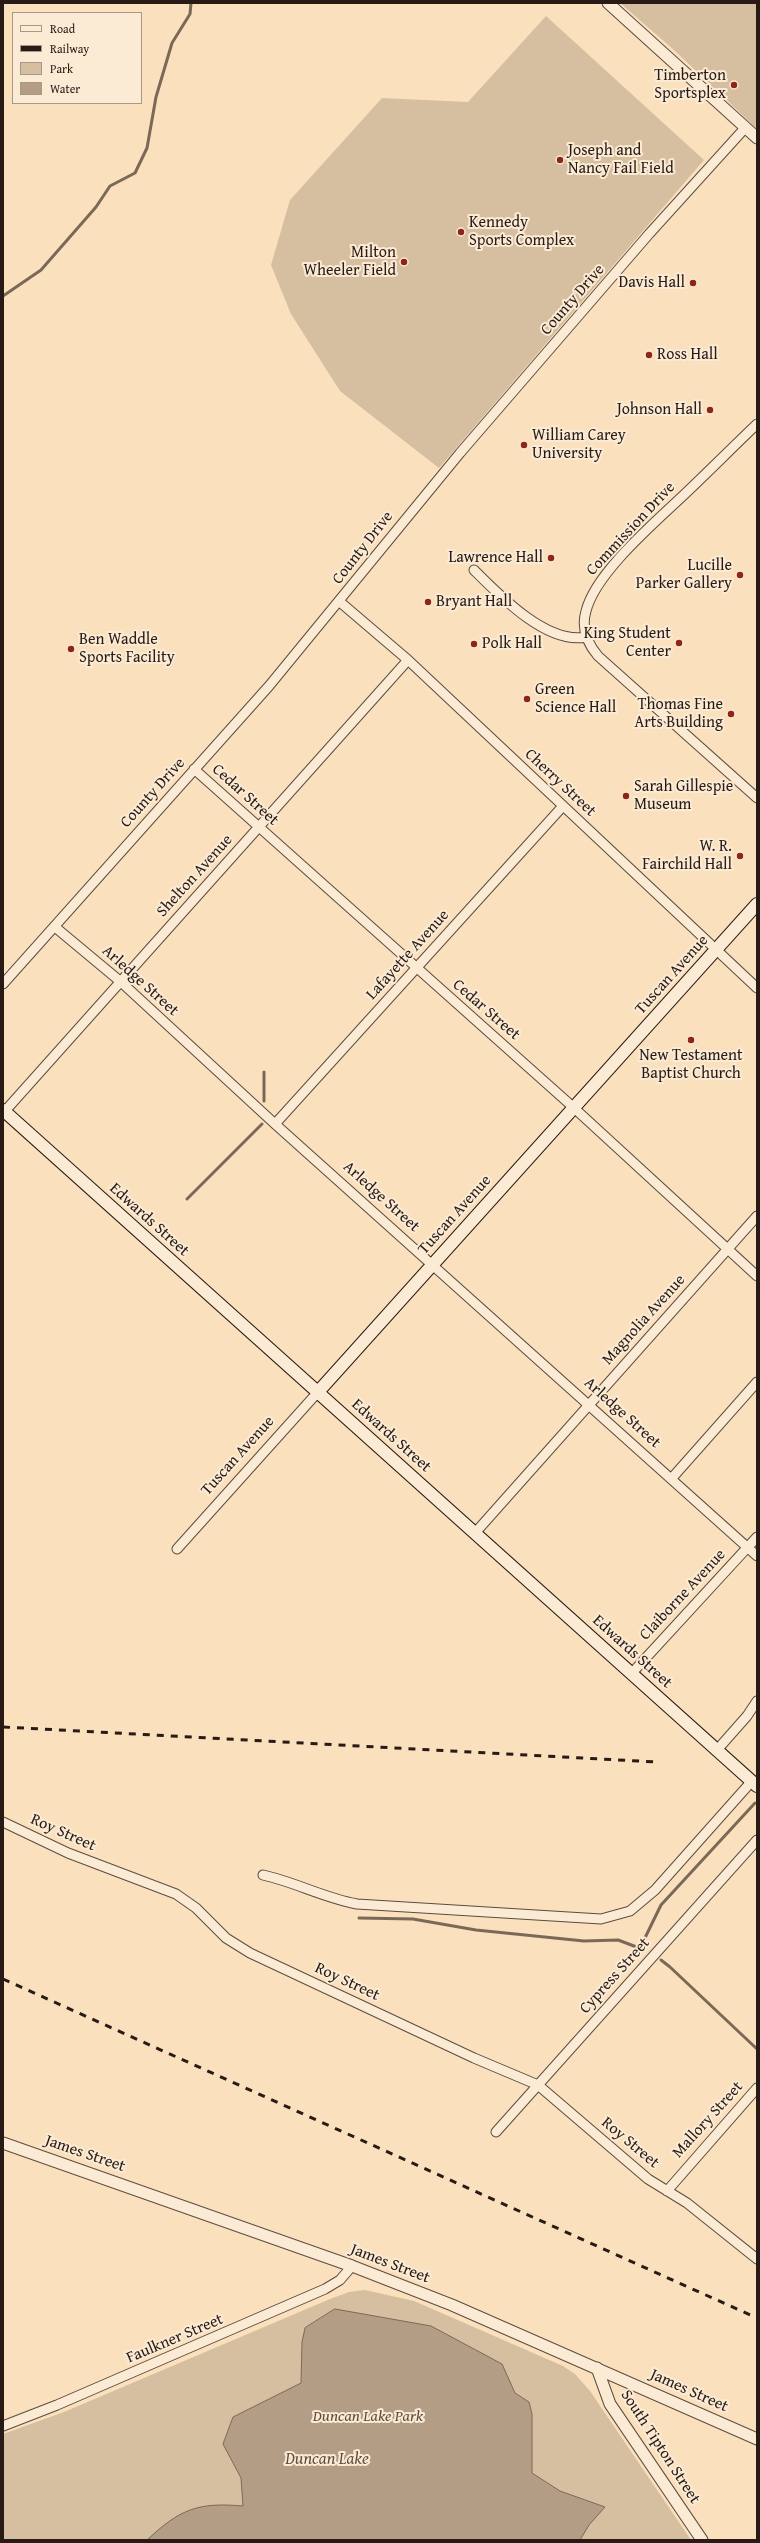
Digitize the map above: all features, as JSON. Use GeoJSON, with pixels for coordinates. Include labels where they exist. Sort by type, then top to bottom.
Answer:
{"type":"FeatureCollection","features":[{"type":"Feature","properties":{"kind":"main road","name":"Tuscan Avenue"},"geometry":{"type":"LineString","coordinates":[[318,1392],[757,904]]}},
{"type":"Feature","properties":{"kind":"main road","name":"Edwards Street"},"geometry":{"type":"LineString","coordinates":[[4,1110],[754,1783]]}},
{"type":"Feature","properties":{"kind":"street"},"geometry":{"type":"LineString","coordinates":[[608,3],[757,138]]}},
{"type":"Feature","properties":{"kind":"street","name":"County Drive"},"geometry":{"type":"LineString","coordinates":[[3,984],[55,927],[340,602],[390,536],[486,423],[649,234],[745,128]]}},
{"type":"Feature","properties":{"kind":"street","name":"Commission Drive"},"geometry":{"type":"LineString","coordinates":[[757,424],[636,541],[601,582],[586,610],[584,626],[586,637],[598,656],[757,798]]}},
{"type":"Feature","properties":{"kind":"street"},"geometry":{"type":"LineString","coordinates":[[474,570],[529,619],[577,639],[586,637]]}},
{"type":"Feature","properties":{"kind":"street","name":"Cherry Street"},"geometry":{"type":"LineString","coordinates":[[340,602],[408,660],[757,988]]}},
{"type":"Feature","properties":{"kind":"street","name":"Shelton Avenue"},"geometry":{"type":"LineString","coordinates":[[4,1110],[121,982],[408,660]]}},
{"type":"Feature","properties":{"kind":"street","name":"Cedar Street"},"geometry":{"type":"LineString","coordinates":[[194,769],[416,969],[574,1107],[757,1276]]}},
{"type":"Feature","properties":{"kind":"street","name":"Lafayette Avenue"},"geometry":{"type":"LineString","coordinates":[[275,1124],[563,806]]}},
{"type":"Feature","properties":{"kind":"street","name":"Arledge Street"},"geometry":{"type":"LineString","coordinates":[[55,927],[121,982],[275,1124],[590,1404],[757,1556]]}},
{"type":"Feature","properties":{"kind":"street","name":"Magnolia Avenue"},"geometry":{"type":"LineString","coordinates":[[475,1533],[757,1216]]}},
{"type":"Feature","properties":{"kind":"street"},"geometry":{"type":"LineString","coordinates":[[672,1478],[757,1382]]}},
{"type":"Feature","properties":{"kind":"street","name":"Tuscan Avenue"},"geometry":{"type":"LineString","coordinates":[[177,1549],[318,1392]]}},
{"type":"Feature","properties":{"kind":"street","name":"Claiborne Avenue"},"geometry":{"type":"LineString","coordinates":[[632,1673],[757,1537]]}},
{"type":"Feature","properties":{"kind":"street"},"geometry":{"type":"LineString","coordinates":[[717,1750],[747,1716],[757,1702]]}},
{"type":"Feature","properties":{"kind":"street"},"geometry":{"type":"LineString","coordinates":[[263,1875],[279,1878],[333,1899],[357,1904],[601,1919],[630,1911],[655,1890],[754,1783]]}},
{"type":"Feature","properties":{"kind":"street","name":"Roy Street"},"geometry":{"type":"LineString","coordinates":[[3,1822],[68,1853],[176,1894],[196,1908],[226,1938],[250,1953],[474,2058],[538,2085],[648,2179],[705,2217],[757,2259]]}},
{"type":"Feature","properties":{"kind":"street","name":"Cypress Street"},"geometry":{"type":"LineString","coordinates":[[496,2132],[757,1840]]}},
{"type":"Feature","properties":{"kind":"street","name":"Mallory Street"},"geometry":{"type":"LineString","coordinates":[[667,2191],[757,2088]]}},
{"type":"Feature","properties":{"kind":"street","name":"James Street"},"geometry":{"type":"LineString","coordinates":[[3,2143],[352,2266],[452,2305],[757,2439]]}},
{"type":"Feature","properties":{"kind":"street","name":"Faulkner Street"},"geometry":{"type":"LineString","coordinates":[[3,2426],[65,2402],[312,2295],[340,2280],[352,2266]]}},
{"type":"Feature","properties":{"kind":"street","name":"South Tipton Street"},"geometry":{"type":"LineString","coordinates":[[597,2368],[610,2404],[702,2540]]}},
{"type":"Feature","properties":{"kind":"green space","name":"Timberton Sportsplex"},"geometry":{"type":"Polygon","coordinates":[[[620,3],[757,3],[757,129],[674,50],[620,3]]]}},
{"type":"Feature","properties":{"kind":"green space","name":"Kennedy Sports Complex"},"geometry":{"type":"Polygon","coordinates":[[[546,16],[704,160],[439,468],[340,391],[291,314],[271,265],[290,200],[382,98],[468,102],[546,16]]]}},
{"type":"Feature","properties":{"kind":"green space","name":"Duncan Lake Park"},"geometry":{"type":"Polygon","coordinates":[[[365,2290],[414,2301],[563,2366],[575,2374],[590,2391],[691,2540],[3,2540],[3,2434],[64,2412],[330,2299],[349,2292],[365,2290]]]}},
{"type":"Feature","properties":{"kind":"water","name":"Duncan Lake"},"geometry":{"type":"Polygon","coordinates":[[[335,2309],[431,2326],[502,2364],[515,2393],[529,2402],[532,2414],[532,2473],[560,2491],[605,2507],[589,2525],[580,2540],[147,2540],[170,2521],[190,2510],[214,2505],[243,2506],[241,2478],[223,2444],[233,2417],[301,2383],[302,2342],[305,2328],[335,2309]]]}},
{"type":"Feature","properties":{"kind":"waterway"},"geometry":{"type":"LineString","coordinates":[[3,296],[41,270],[96,207],[110,186],[135,173],[147,148],[156,97],[172,43],[190,14],[191,3]]}},
{"type":"Feature","properties":{"kind":"waterway"},"geometry":{"type":"LineString","coordinates":[[264,1072],[264,1101]]}},
{"type":"Feature","properties":{"kind":"waterway"},"geometry":{"type":"LineString","coordinates":[[187,1199],[262,1124]]}},
{"type":"Feature","properties":{"kind":"waterway"},"geometry":{"type":"LineString","coordinates":[[640,1948],[661,1905],[755,1803]]}},
{"type":"Feature","properties":{"kind":"waterway"},"geometry":{"type":"LineString","coordinates":[[359,1918],[413,1919],[476,1930],[584,1941],[618,1940],[642,1949]]}},
{"type":"Feature","properties":{"kind":"waterway"},"geometry":{"type":"LineString","coordinates":[[661,1960],[757,2049]]}},
{"type":"Feature","properties":{"kind":"railway"},"geometry":{"type":"LineString","coordinates":[[3,1727],[657,1762]]}},
{"type":"Feature","properties":{"kind":"railway"},"geometry":{"type":"LineString","coordinates":[[3,1979],[757,2318]]}},
{"type":"Feature","properties":{"kind":"place","name":"Timberton Sportsplex"},"geometry":{"type":"Point","coordinates":[734,85]}},
{"type":"Feature","properties":{"kind":"place","name":"Joseph and Nancy Fail Field"},"geometry":{"type":"Point","coordinates":[560,160]}},
{"type":"Feature","properties":{"kind":"place","name":"Kennedy Sports Complex"},"geometry":{"type":"Point","coordinates":[461,232]}},
{"type":"Feature","properties":{"kind":"place","name":"Milton Wheeler Field"},"geometry":{"type":"Point","coordinates":[404,262]}},
{"type":"Feature","properties":{"kind":"place","name":"Davis Hall"},"geometry":{"type":"Point","coordinates":[693,283]}},
{"type":"Feature","properties":{"kind":"place","name":"Ross Hall"},"geometry":{"type":"Point","coordinates":[649,355]}},
{"type":"Feature","properties":{"kind":"place","name":"Johnson Hall"},"geometry":{"type":"Point","coordinates":[710,410]}},
{"type":"Feature","properties":{"kind":"place","name":"William Carey University"},"geometry":{"type":"Point","coordinates":[524,445]}},
{"type":"Feature","properties":{"kind":"place","name":"Lawrence Hall"},"geometry":{"type":"Point","coordinates":[551,558]}},
{"type":"Feature","properties":{"kind":"place","name":"Lucille Parker Gallery"},"geometry":{"type":"Point","coordinates":[740,575]}},
{"type":"Feature","properties":{"kind":"place","name":"Bryant Hall"},"geometry":{"type":"Point","coordinates":[428,602]}},
{"type":"Feature","properties":{"kind":"place","name":"King Student Center"},"geometry":{"type":"Point","coordinates":[679,643]}},
{"type":"Feature","properties":{"kind":"place","name":"Polk Hall"},"geometry":{"type":"Point","coordinates":[474,644]}},
{"type":"Feature","properties":{"kind":"place","name":"Ben Waddle Sports Facility"},"geometry":{"type":"Point","coordinates":[71,649]}},
{"type":"Feature","properties":{"kind":"place","name":"Green Science Hall"},"geometry":{"type":"Point","coordinates":[527,699]}},
{"type":"Feature","properties":{"kind":"place","name":"Thomas Fine Arts Building"},"geometry":{"type":"Point","coordinates":[731,714]}},
{"type":"Feature","properties":{"kind":"place","name":"Sarah Gillespie Museum"},"geometry":{"type":"Point","coordinates":[626,796]}},
{"type":"Feature","properties":{"kind":"place","name":"W. R. Fairchild Hall"},"geometry":{"type":"Point","coordinates":[740,856]}},
{"type":"Feature","properties":{"kind":"place","name":"New Testament Baptist Church"},"geometry":{"type":"Point","coordinates":[691,1040]}}]}
